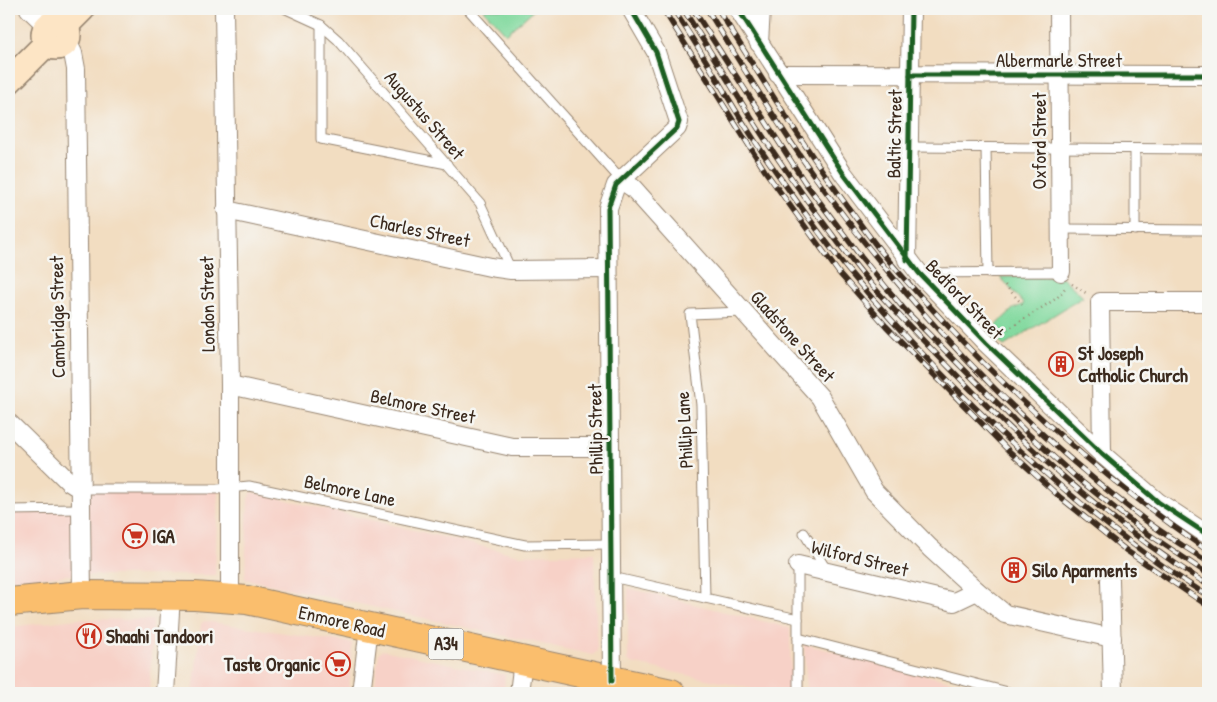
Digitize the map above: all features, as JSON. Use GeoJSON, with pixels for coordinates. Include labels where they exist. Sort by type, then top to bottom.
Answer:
{"type":"FeatureCollection","features":[{"type":"Feature","properties":{"kind":"highway","name":"Enmore Road"},"geometry":{"type":"LineString","coordinates":[[9,602],[43,597],[82,595],[230,598],[671,693]]}},
{"type":"Feature","properties":{"kind":"main road"},"geometry":{"type":"LineString","coordinates":[[9,81],[82,9]]}},
{"type":"Feature","properties":{"kind":"street","name":"Cambridge Street"},"geometry":{"type":"LineString","coordinates":[[29,9],[73,53],[76,69],[82,595]]}},
{"type":"Feature","properties":{"kind":"street","name":"London Street"},"geometry":{"type":"LineString","coordinates":[[224,9],[230,385],[230,598]]}},
{"type":"Feature","properties":{"kind":"street"},"geometry":{"type":"LineString","coordinates":[[621,180],[677,128],[679,122],[656,52],[631,9]]}},
{"type":"Feature","properties":{"kind":"street","name":"Bedford Street"},"geometry":{"type":"LineString","coordinates":[[738,9],[842,173],[918,273],[986,343],[1102,454],[1158,502],[1208,535]]}},
{"type":"Feature","properties":{"kind":"street"},"geometry":{"type":"LineString","coordinates":[[759,43],[761,9]]}},
{"type":"Feature","properties":{"kind":"street","name":"Baltic Street"},"geometry":{"type":"LineString","coordinates":[[907,260],[911,9]]}},
{"type":"Feature","properties":{"kind":"street","name":"Oxford Street"},"geometry":{"type":"LineString","coordinates":[[1059,9],[1061,272]]}},
{"type":"Feature","properties":{"kind":"street","name":"Albermarle Street"},"geometry":{"type":"LineString","coordinates":[[778,74],[1208,75]]}},
{"type":"Feature","properties":{"kind":"street","name":"Phillip Street"},"geometry":{"type":"LineString","coordinates":[[612,681],[607,269],[608,208],[613,191],[621,180]]}},
{"type":"Feature","properties":{"kind":"street","name":"Gladstone Street"},"geometry":{"type":"LineString","coordinates":[[621,180],[633,188],[820,397],[874,491],[889,508],[977,591],[1005,614],[1112,638]]}},
{"type":"Feature","properties":{"kind":"street","name":"Charles Street"},"geometry":{"type":"LineString","coordinates":[[226,210],[511,270],[607,269]]}},
{"type":"Feature","properties":{"kind":"street"},"geometry":{"type":"LineString","coordinates":[[1102,454],[1100,302],[1208,302]]}},
{"type":"Feature","properties":{"kind":"street","name":"Belmore Street"},"geometry":{"type":"LineString","coordinates":[[230,385],[512,447],[610,447]]}},
{"type":"Feature","properties":{"kind":"street"},"geometry":{"type":"LineString","coordinates":[[9,422],[69,482],[80,489]]}},
{"type":"Feature","properties":{"kind":"street","name":"Wilford Street"},"geometry":{"type":"LineString","coordinates":[[798,565],[954,602],[977,591]]}},
{"type":"Feature","properties":{"kind":"street"},"geometry":{"type":"LineString","coordinates":[[1110,580],[1113,693]]}},
{"type":"Feature","properties":{"kind":"street"},"geometry":{"type":"LineString","coordinates":[[165,693],[171,596]]}},
{"type":"Feature","properties":{"kind":"street"},"geometry":{"type":"LineString","coordinates":[[361,693],[369,627]]}},
{"type":"Feature","properties":{"kind":"street"},"geometry":{"type":"LineString","coordinates":[[519,693],[522,661]]}},
{"type":"Feature","properties":{"kind":"lane","name":"Augustus Street"},"geometry":{"type":"LineString","coordinates":[[286,9],[321,25],[338,40],[447,164],[480,203],[511,270]]}},
{"type":"Feature","properties":{"kind":"lane","name":"Gladstone Street"},"geometry":{"type":"LineString","coordinates":[[468,9],[621,180]]}},
{"type":"Feature","properties":{"kind":"lane"},"geometry":{"type":"LineString","coordinates":[[321,25],[321,139],[447,164]]}},
{"type":"Feature","properties":{"kind":"lane"},"geometry":{"type":"LineString","coordinates":[[908,148],[1208,149]]}},
{"type":"Feature","properties":{"kind":"lane"},"geometry":{"type":"LineString","coordinates":[[986,148],[991,273]]}},
{"type":"Feature","properties":{"kind":"lane"},"geometry":{"type":"LineString","coordinates":[[1135,149],[1136,230]]}},
{"type":"Feature","properties":{"kind":"lane"},"geometry":{"type":"LineString","coordinates":[[1060,229],[1208,230]]}},
{"type":"Feature","properties":{"kind":"lane"},"geometry":{"type":"LineString","coordinates":[[918,273],[1061,272]]}},
{"type":"Feature","properties":{"kind":"lane","name":"Phillip Lane"},"geometry":{"type":"LineString","coordinates":[[705,598],[700,405],[690,314],[744,312]]}},
{"type":"Feature","properties":{"kind":"lane","name":"Belmore Lane"},"geometry":{"type":"LineString","coordinates":[[80,489],[230,488],[249,486],[525,545],[611,544]]}},
{"type":"Feature","properties":{"kind":"lane"},"geometry":{"type":"LineString","coordinates":[[9,510],[80,509]]}},
{"type":"Feature","properties":{"kind":"lane"},"geometry":{"type":"LineString","coordinates":[[804,533],[828,572]]}},
{"type":"Feature","properties":{"kind":"lane","name":"Wilford Street"},"geometry":{"type":"LineString","coordinates":[[798,565],[798,693]]}},
{"type":"Feature","properties":{"kind":"lane"},"geometry":{"type":"LineString","coordinates":[[612,578],[798,619]]}},
{"type":"Feature","properties":{"kind":"lane"},"geometry":{"type":"LineString","coordinates":[[798,638],[1012,693]]}},
{"type":"Feature","properties":{"kind":"path"},"geometry":{"type":"LineString","coordinates":[[991,273],[1022,304]]}},
{"type":"Feature","properties":{"kind":"path"},"geometry":{"type":"LineString","coordinates":[[986,343],[1057,298],[1068,282],[1100,302]]}},
{"type":"Feature","properties":{"kind":"shaded area"},"geometry":{"type":"Polygon","coordinates":[[[80,489],[218,489],[215,575],[67,575],[9,580],[9,510],[80,509],[80,489]]]}},
{"type":"Feature","properties":{"kind":"shaded area"},"geometry":{"type":"Polygon","coordinates":[[[252,492],[519,555],[594,553],[597,651],[593,655],[245,579],[248,499],[252,492]]]}},
{"type":"Feature","properties":{"kind":"shaded area"},"geometry":{"type":"Polygon","coordinates":[[[628,588],[790,628],[791,693],[771,693],[631,663],[628,660],[628,588]]]}},
{"type":"Feature","properties":{"kind":"shaded area"},"geometry":{"type":"Polygon","coordinates":[[[78,619],[153,620],[149,693],[9,693],[9,627],[78,619]]]}},
{"type":"Feature","properties":{"kind":"shaded area"},"geometry":{"type":"Polygon","coordinates":[[[204,621],[352,643],[349,693],[193,693],[201,624],[204,621]]]}},
{"type":"Feature","properties":{"kind":"shaded area"},"geometry":{"type":"Polygon","coordinates":[[[804,644],[996,693],[807,693],[804,644]]]}},
{"type":"Feature","properties":{"kind":"shaded area"},"geometry":{"type":"Polygon","coordinates":[[[382,650],[505,675],[504,693],[374,693],[379,652],[382,650]]]}},
{"type":"Feature","properties":{"kind":"green space"},"geometry":{"type":"Polygon","coordinates":[[[483,9],[535,9],[506,34],[483,9]]]}},
{"type":"Feature","properties":{"kind":"green space"},"geometry":{"type":"Polygon","coordinates":[[[1000,277],[1062,277],[1083,297],[1004,346],[988,333],[1013,309],[1024,304],[1000,277]]]}},
{"type":"Feature","properties":{"kind":"railway"},"geometry":{"type":"LineString","coordinates":[[663,9],[765,171],[839,273],[886,326],[1009,451],[1061,498],[1127,551],[1208,606]]}},
{"type":"Feature","properties":{"kind":"railway"},"geometry":{"type":"LineString","coordinates":[[673,9],[774,169],[838,258],[887,315],[971,404],[1062,488],[1110,527],[1208,596]]}},
{"type":"Feature","properties":{"kind":"railway"},"geometry":{"type":"LineString","coordinates":[[683,9],[759,130],[793,180],[853,262],[886,301],[976,395],[1070,483],[1137,536],[1208,585]]}},
{"type":"Feature","properties":{"kind":"railway"},"geometry":{"type":"LineString","coordinates":[[693,9],[804,181],[861,257],[904,309],[1026,432],[1077,478],[1141,529],[1208,574]]}},
{"type":"Feature","properties":{"kind":"railway"},"geometry":{"type":"LineString","coordinates":[[707,9],[772,113],[813,174],[886,269],[925,315],[1009,402],[1098,483],[1145,520],[1208,562]]}},
{"type":"Feature","properties":{"kind":"railway"},"geometry":{"type":"LineString","coordinates":[[718,9],[834,187],[876,245],[910,285],[1007,386],[1071,445],[1138,500],[1208,551]]}},
{"type":"Feature","properties":{"kind":"cycle path"},"geometry":{"type":"LineString","coordinates":[[612,681],[608,208],[616,185],[677,128],[679,122],[656,52],[631,9]]}},
{"type":"Feature","properties":{"kind":"cycle path"},"geometry":{"type":"LineString","coordinates":[[738,9],[843,173],[919,273],[986,343],[1102,454],[1158,502],[1208,535]]}},
{"type":"Feature","properties":{"kind":"cycle path"},"geometry":{"type":"LineString","coordinates":[[907,260],[911,9]]}},
{"type":"Feature","properties":{"kind":"cycle path"},"geometry":{"type":"LineString","coordinates":[[910,75],[1208,75]]}},
{"type":"Feature","properties":{"kind":"place","name":"St Joseph Catholic Church"},"geometry":{"type":"Point","coordinates":[1061,364]}},
{"type":"Feature","properties":{"kind":"place","name":"IGA"},"geometry":{"type":"Point","coordinates":[135,536]}},
{"type":"Feature","properties":{"kind":"place","name":"Silo Aparments"},"geometry":{"type":"Point","coordinates":[1014,570]}},
{"type":"Feature","properties":{"kind":"place","name":"Shaahi Tandoori"},"geometry":{"type":"Point","coordinates":[89,636]}},
{"type":"Feature","properties":{"kind":"place","name":"Taste Organic"},"geometry":{"type":"Point","coordinates":[338,664]}}]}
